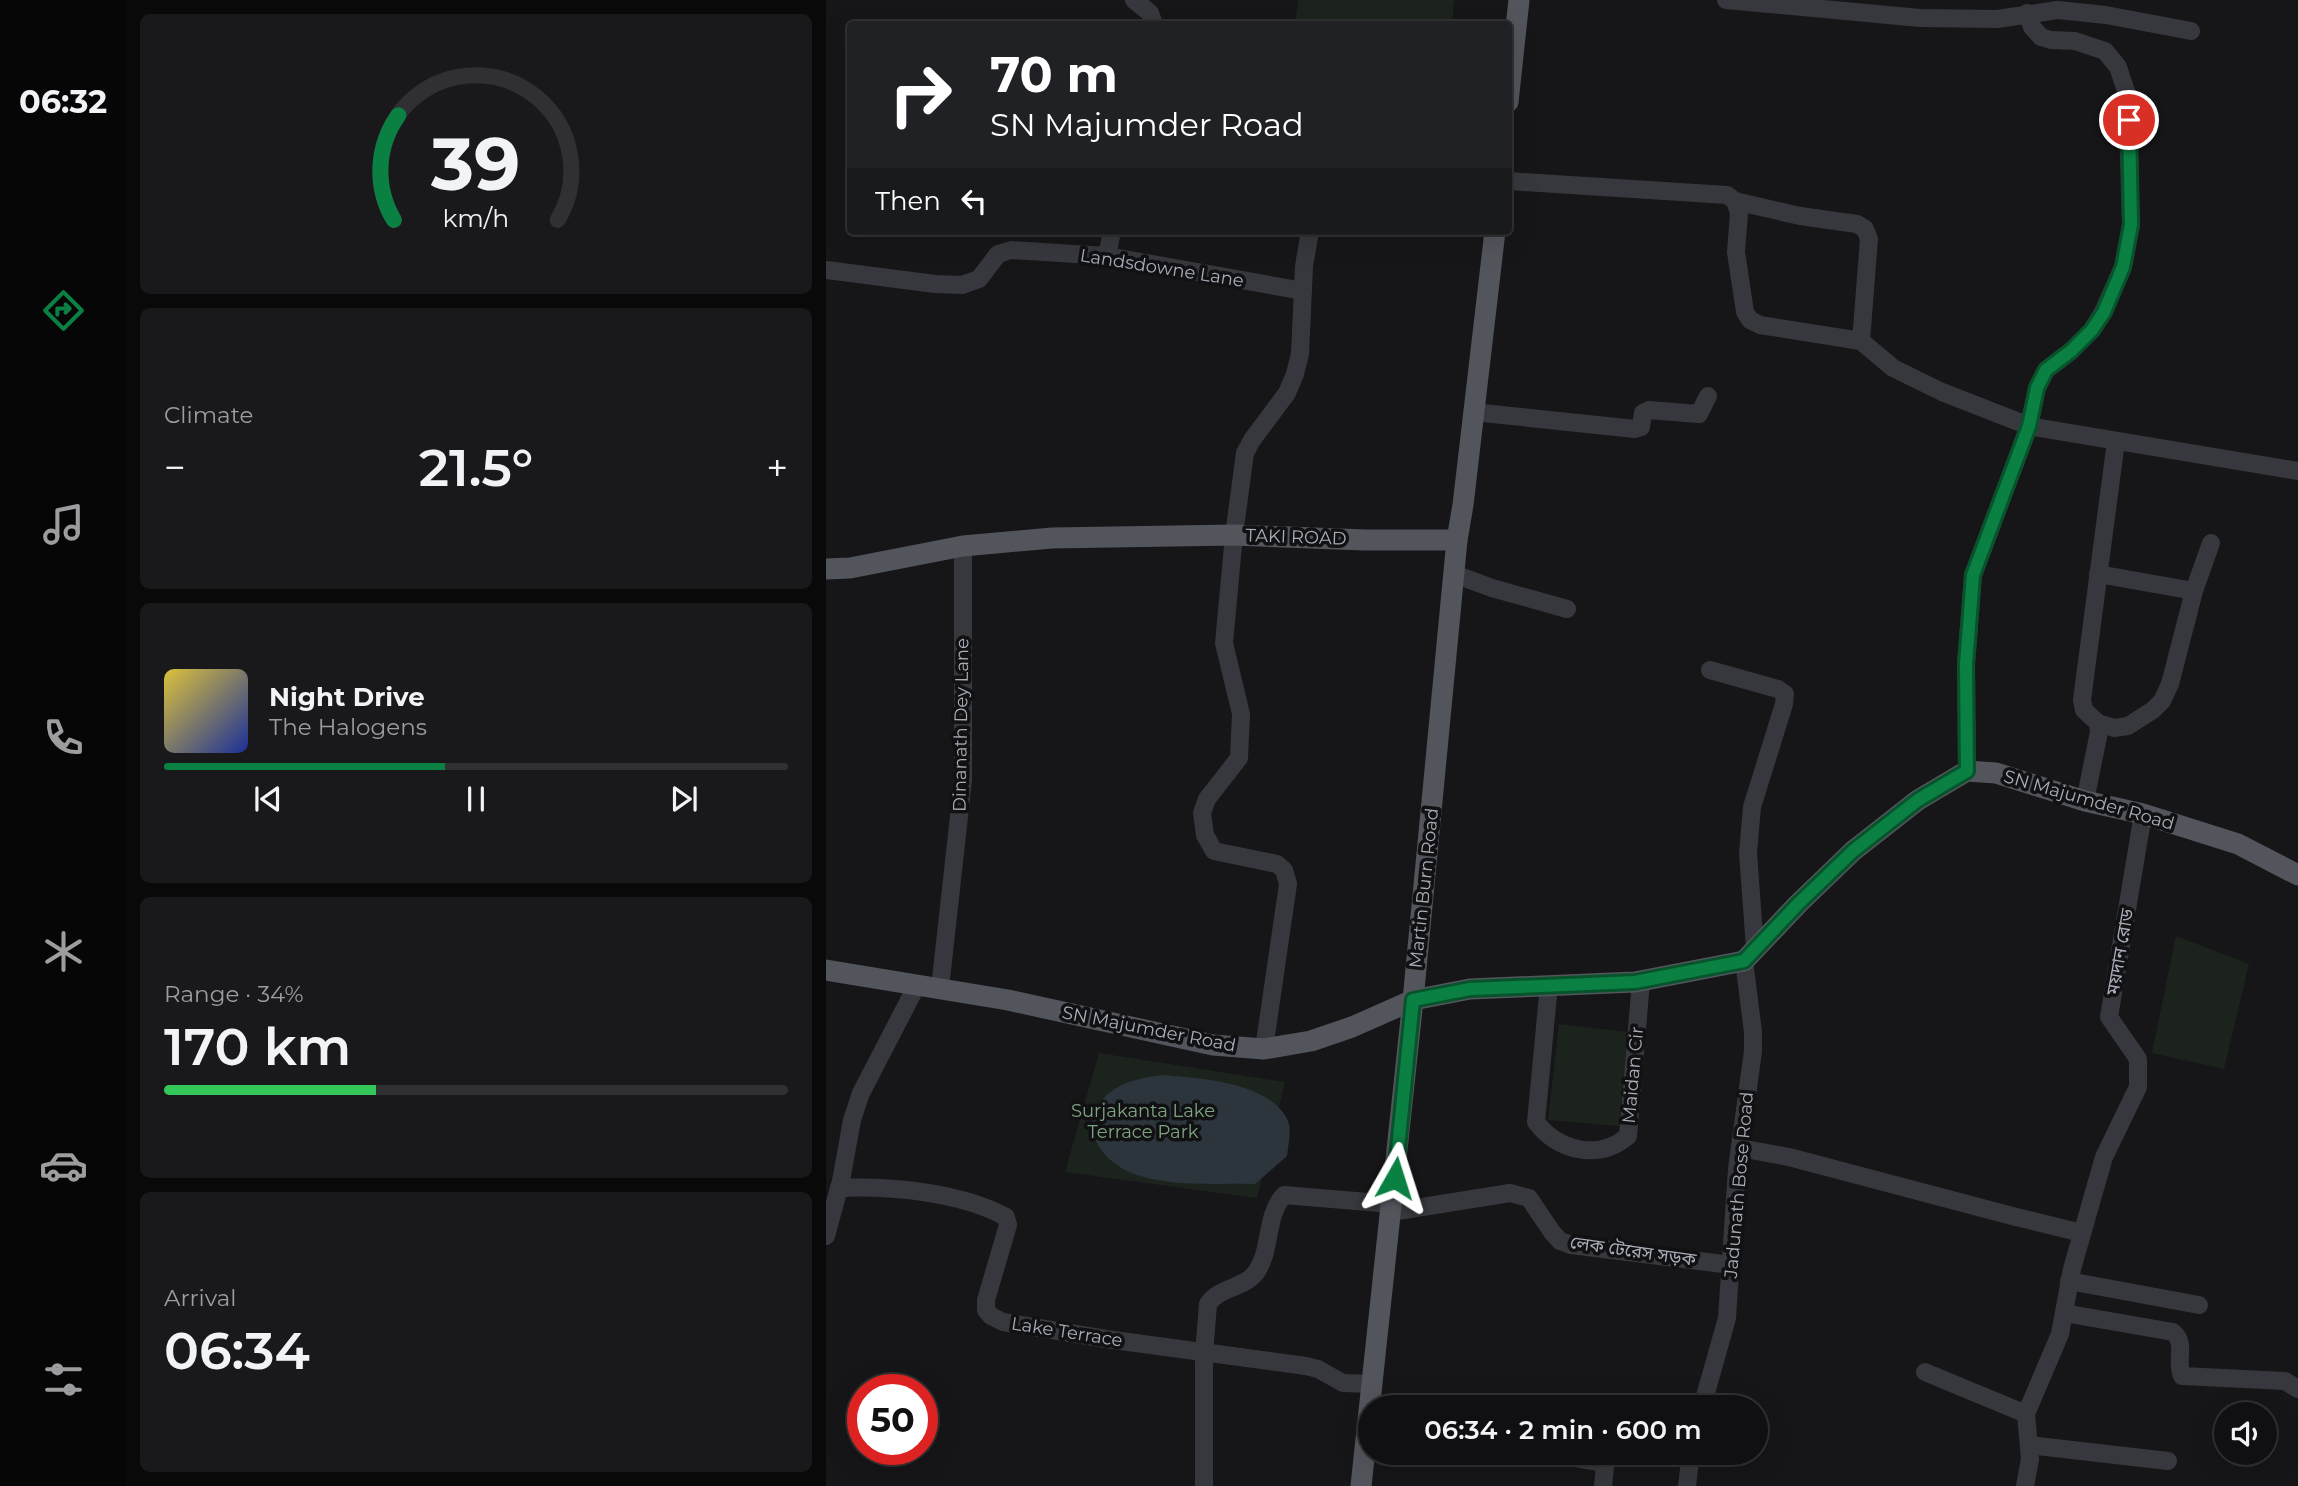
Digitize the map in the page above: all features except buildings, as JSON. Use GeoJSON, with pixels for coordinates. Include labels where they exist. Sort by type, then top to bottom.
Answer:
{"type":"FeatureCollection","features":[{"type":"Feature","properties":{"kind":"main road"},"geometry":{"type":"LineString","coordinates":[[1512,65],[1519,0]]}},
{"type":"Feature","properties":{"kind":"main road"},"geometry":{"type":"LineString","coordinates":[[1457,540],[1495,235]]}},
{"type":"Feature","properties":{"kind":"main road","name":"TAKI ROAD"},"geometry":{"type":"LineString","coordinates":[[826,569],[850,568],[963,546],[1052,538],[1234,535],[1457,540]]}},
{"type":"Feature","properties":{"kind":"main road","name":"Martin Burn Road"},"geometry":{"type":"LineString","coordinates":[[1362,1486],[1413,1000],[1457,540]]}},
{"type":"Feature","properties":{"kind":"main road"},"geometry":{"type":"LineString","coordinates":[[1749,955],[1858,846],[1918,800],[1967,771]]}},
{"type":"Feature","properties":{"kind":"main road","name":"SN Majumder Road"},"geometry":{"type":"LineString","coordinates":[[1967,771],[1996,774],[2085,801],[2143,814],[2238,844],[2298,875]]}},
{"type":"Feature","properties":{"kind":"main road","name":"SN Majumder Road"},"geometry":{"type":"LineString","coordinates":[[826,970],[1007,1000],[1213,1045],[1265,1049],[1311,1041],[1413,1000],[1470,989],[1641,981],[1749,955]]}},
{"type":"Feature","properties":{"kind":"street"},"geometry":{"type":"LineString","coordinates":[[1134,0],[1150,13],[1153,21]]}},
{"type":"Feature","properties":{"kind":"street"},"geometry":{"type":"LineString","coordinates":[[1726,0],[1920,18],[1997,19],[2058,10],[2106,15],[2191,31]]}},
{"type":"Feature","properties":{"kind":"street"},"geometry":{"type":"LineString","coordinates":[[1967,771],[1966,664],[1973,575],[2029,426],[2037,388],[2046,370],[2085,337],[2104,312],[2123,267],[2131,225],[2127,94],[2118,67],[2105,51],[2075,41],[2041,37],[2032,27],[2027,13]]}},
{"type":"Feature","properties":{"kind":"street"},"geometry":{"type":"LineString","coordinates":[[1512,181],[1727,195],[1735,201],[1800,216],[1857,224],[1865,229],[1869,239],[1861,341]]}},
{"type":"Feature","properties":{"kind":"street"},"geometry":{"type":"LineString","coordinates":[[1735,201],[1739,213],[1736,252],[1745,312],[1751,320],[1760,325],[1861,341],[1893,368],[1929,386],[2029,426],[2298,471]]}},
{"type":"Feature","properties":{"kind":"street"},"geometry":{"type":"LineString","coordinates":[[1107,256],[1111,235]]}},
{"type":"Feature","properties":{"kind":"street"},"geometry":{"type":"LineString","coordinates":[[1265,1049],[1288,884],[1284,870],[1277,864],[1214,851],[1205,835],[1202,813],[1207,799],[1239,758],[1241,714],[1224,643],[1245,453],[1287,393],[1295,373],[1300,354],[1310,235]]}},
{"type":"Feature","properties":{"kind":"street","name":"Landsdowne Lane"},"geometry":{"type":"LineString","coordinates":[[826,270],[962,285],[979,279],[998,254],[1011,250],[1107,256],[1303,291]]}},
{"type":"Feature","properties":{"kind":"street"},"geometry":{"type":"LineString","coordinates":[[1473,412],[1636,429],[1641,427],[1643,413],[1648,410],[1699,414],[1708,396]]}},
{"type":"Feature","properties":{"kind":"street"},"geometry":{"type":"LineString","coordinates":[[2116,441],[2082,700],[2084,710],[2098,723],[2114,727],[2128,726],[2162,701],[2170,684],[2194,591],[2211,542]]}},
{"type":"Feature","properties":{"kind":"street","name":"Dinanath Dey Lane"},"geometry":{"type":"LineString","coordinates":[[940,988],[963,780],[963,546]]}},
{"type":"Feature","properties":{"kind":"street"},"geometry":{"type":"LineString","coordinates":[[2098,574],[2194,591]]}},
{"type":"Feature","properties":{"kind":"street"},"geometry":{"type":"LineString","coordinates":[[1454,575],[1567,610]]}},
{"type":"Feature","properties":{"kind":"street","name":"Jadunath Bose Road"},"geometry":{"type":"LineString","coordinates":[[1705,1395],[1727,1318],[1740,1147],[1753,1051],[1748,853],[1752,807],[1784,704],[1784,694],[1778,690],[1710,670]]}},
{"type":"Feature","properties":{"kind":"street"},"geometry":{"type":"LineString","coordinates":[[2085,801],[2099,732],[2098,723]]}},
{"type":"Feature","properties":{"kind":"street","name":"ময়দান রোড"},"geometry":{"type":"LineString","coordinates":[[2026,1414],[2060,1334],[2069,1281],[2104,1157],[2138,1087],[2138,1059],[2109,1017],[2143,814]]}},
{"type":"Feature","properties":{"kind":"street","name":"Maidan Cir"},"geometry":{"type":"LineString","coordinates":[[1549,985],[1536,1122],[1550,1138],[1585,1151],[1609,1148],[1628,1136],[1641,981]]}},
{"type":"Feature","properties":{"kind":"street"},"geometry":{"type":"LineString","coordinates":[[826,1236],[839,1188],[852,1120],[861,1093],[917,985]]}},
{"type":"Feature","properties":{"kind":"street"},"geometry":{"type":"LineString","coordinates":[[1740,1147],[1790,1157],[2082,1233]]}},
{"type":"Feature","properties":{"kind":"street","name":"Lake Terrace"},"geometry":{"type":"LineString","coordinates":[[839,1188],[875,1186],[924,1192],[990,1209],[1006,1217],[1008,1225],[986,1300],[986,1310],[991,1317],[1013,1324],[1306,1366],[1318,1369],[1343,1383],[1372,1384]]}},
{"type":"Feature","properties":{"kind":"street","name":"লেক টেরেস সড়ক"},"geometry":{"type":"LineString","coordinates":[[1205,1353],[1208,1304],[1212,1297],[1252,1277],[1258,1270],[1274,1208],[1284,1195],[1392,1208],[1510,1193],[1529,1198],[1560,1241],[1571,1245],[1731,1265]]}},
{"type":"Feature","properties":{"kind":"street"},"geometry":{"type":"LineString","coordinates":[[2069,1281],[2199,1305]]}},
{"type":"Feature","properties":{"kind":"street"},"geometry":{"type":"LineString","coordinates":[[2064,1313],[2173,1332],[2181,1344],[2179,1371],[2182,1376],[2285,1381],[2298,1389]]}},
{"type":"Feature","properties":{"kind":"street"},"geometry":{"type":"LineString","coordinates":[[1204,1486],[1205,1353]]}},
{"type":"Feature","properties":{"kind":"street"},"geometry":{"type":"LineString","coordinates":[[1925,1372],[2026,1414],[2030,1459],[2025,1486]]}},
{"type":"Feature","properties":{"kind":"street"},"geometry":{"type":"LineString","coordinates":[[2029,1445],[2168,1461]]}},
{"type":"Feature","properties":{"kind":"street"},"geometry":{"type":"LineString","coordinates":[[1602,1465],[1605,1467],[1603,1486]]}},
{"type":"Feature","properties":{"kind":"street"},"geometry":{"type":"LineString","coordinates":[[1687,1486],[1689,1465]]}},
{"type":"Feature","properties":{"kind":"green space"},"geometry":{"type":"Polygon","coordinates":[[[1298,0],[1454,0],[1452,21],[1295,21],[1298,0]]]}},
{"type":"Feature","properties":{"kind":"green space"},"geometry":{"type":"Polygon","coordinates":[[[2176,936],[2249,964],[2224,1069],[2152,1053],[2176,936]]]}},
{"type":"Feature","properties":{"kind":"green space"},"geometry":{"type":"Polygon","coordinates":[[[1559,1024],[1628,1032],[1619,1126],[1548,1120],[1559,1024]]]}},
{"type":"Feature","properties":{"kind":"green space","name":"Surjakanta Lake Terrace Park"},"geometry":{"type":"Polygon","coordinates":[[[1099,1053],[1285,1082],[1257,1198],[1065,1172],[1099,1053]]]}},
{"type":"Feature","properties":{"kind":"shaded area","name":"Surjakanta Lake Terrace Park"},"geometry":{"type":"Polygon","coordinates":[[[1163,1075],[1234,1085],[1268,1099],[1281,1110],[1289,1124],[1287,1156],[1255,1184],[1166,1181],[1124,1170],[1103,1152],[1096,1142],[1093,1118],[1098,1106],[1108,1094],[1120,1086],[1141,1078],[1163,1075]]]}},
{"type":"Feature","properties":{"kind":"route"},"geometry":{"type":"LineString","coordinates":[[1395,1178],[1413,1000],[1470,989],[1635,982],[1744,961],[1798,904],[1864,841],[1918,800],[1967,771],[1966,664],[1973,575],[2029,426],[2037,388],[2046,370],[2092,330],[2104,312],[2123,267],[2131,225],[2129,120]]}}]}
